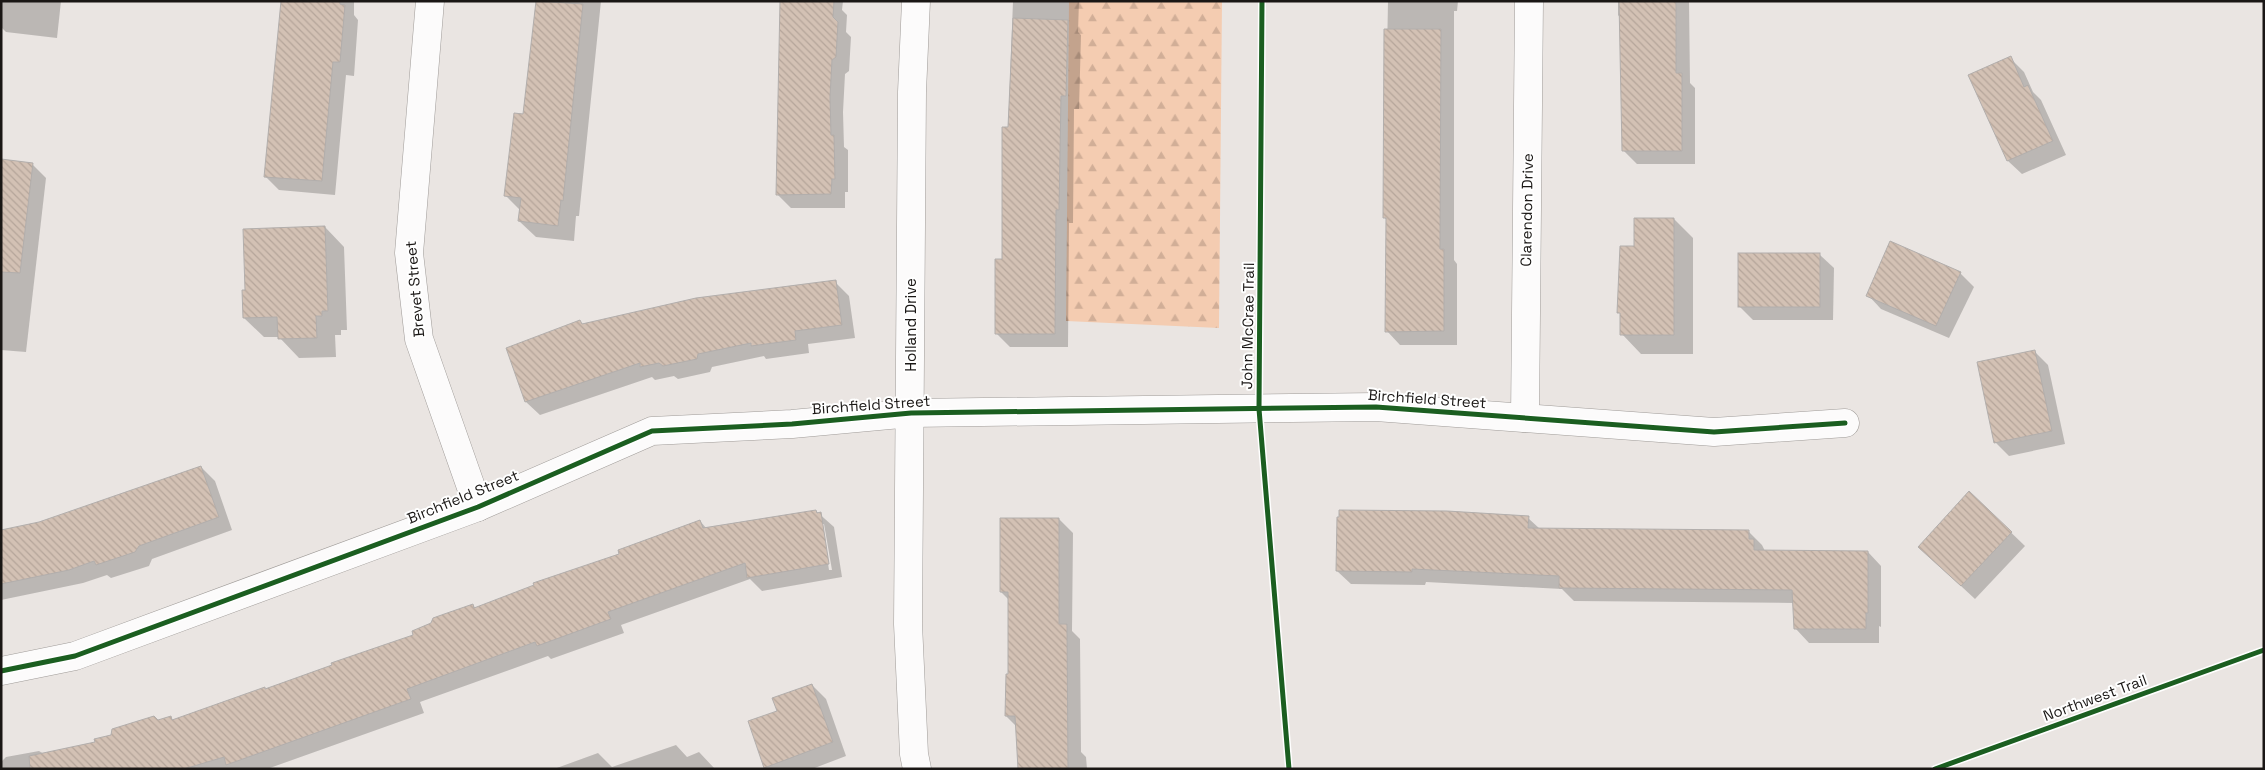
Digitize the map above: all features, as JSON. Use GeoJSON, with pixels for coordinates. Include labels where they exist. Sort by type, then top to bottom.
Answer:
{"type":"FeatureCollection","features":[{"type":"Feature","properties":{"kind":"street","name":"Brevet Street"},"geometry":{"type":"LineString","coordinates":[[430,1],[409,253],[418,340],[478,507]]}},
{"type":"Feature","properties":{"kind":"street","name":"Holland Drive"},"geometry":{"type":"LineString","coordinates":[[916,1],[912,102],[908,624],[914,754],[917,769]]}},
{"type":"Feature","properties":{"kind":"street","name":"Clarendon Drive"},"geometry":{"type":"LineString","coordinates":[[1525,418],[1529,1]]}},
{"type":"Feature","properties":{"kind":"street","name":"Birchfield Street"},"geometry":{"type":"LineString","coordinates":[[1,671],[75,656],[478,507],[652,431],[792,424],[910,413],[1376,408],[1714,432],[1844,423]]}},
{"type":"Feature","properties":{"kind":"green space"},"geometry":{"type":"Polygon","coordinates":[[[1069,1],[1222,1],[1219,328],[1066,321],[1069,1]]]}},
{"type":"Feature","properties":{"kind":"building"},"geometry":{"type":"Polygon","coordinates":[[[281,1],[340,1],[340,4],[345,5],[340,62],[333,62],[322,181],[264,177],[281,1]]]}},
{"type":"Feature","properties":{"kind":"building"},"geometry":{"type":"Polygon","coordinates":[[[536,1],[583,4],[563,201],[561,200],[558,226],[518,221],[521,198],[504,196],[514,113],[523,114],[536,1]]]}},
{"type":"Feature","properties":{"kind":"building"},"geometry":{"type":"Polygon","coordinates":[[[780,1],[834,1],[833,17],[838,22],[836,57],[832,60],[830,97],[831,135],[834,135],[835,179],[832,179],[831,194],[776,195],[780,1]]]}},
{"type":"Feature","properties":{"kind":"building"},"geometry":{"type":"Polygon","coordinates":[[[1619,1],[1676,1],[1676,73],[1682,73],[1682,151],[1622,151],[1619,1]]]}},
{"type":"Feature","properties":{"kind":"building"},"geometry":{"type":"Polygon","coordinates":[[[1013,18],[1068,20],[1066,96],[1061,96],[1059,210],[1056,210],[1055,334],[995,334],[995,259],[1002,259],[1002,127],[1008,127],[1013,18]]]}},
{"type":"Feature","properties":{"kind":"building"},"geometry":{"type":"Polygon","coordinates":[[[1384,29],[1441,29],[1440,249],[1444,249],[1444,331],[1385,332],[1386,218],[1383,218],[1384,29]]]}},
{"type":"Feature","properties":{"kind":"building"},"geometry":{"type":"Polygon","coordinates":[[[2011,56],[2024,87],[2028,85],[2053,141],[2007,161],[1968,75],[2011,56]]]}},
{"type":"Feature","properties":{"kind":"building"},"geometry":{"type":"Polygon","coordinates":[[[1,159],[33,163],[20,273],[1,272],[1,159]]]}},
{"type":"Feature","properties":{"kind":"building"},"geometry":{"type":"Polygon","coordinates":[[[1634,218],[1674,218],[1674,335],[1620,335],[1620,313],[1617,313],[1620,246],[1634,246],[1634,218]]]}},
{"type":"Feature","properties":{"kind":"building"},"geometry":{"type":"Polygon","coordinates":[[[325,226],[328,311],[322,311],[322,316],[316,316],[317,338],[278,339],[277,317],[243,318],[242,290],[245,290],[243,229],[325,226]]]}},
{"type":"Feature","properties":{"kind":"building"},"geometry":{"type":"Polygon","coordinates":[[[1890,241],[1961,272],[1936,326],[1866,296],[1890,241]]]}},
{"type":"Feature","properties":{"kind":"building"},"geometry":{"type":"Polygon","coordinates":[[[1738,253],[1820,253],[1820,307],[1738,307],[1738,253]]]}},
{"type":"Feature","properties":{"kind":"building"},"geometry":{"type":"Polygon","coordinates":[[[836,280],[842,325],[795,331],[796,340],[751,346],[751,343],[698,354],[697,359],[663,366],[659,363],[640,367],[640,363],[525,402],[506,348],[580,320],[582,324],[696,298],[836,280]]]}},
{"type":"Feature","properties":{"kind":"building"},"geometry":{"type":"Polygon","coordinates":[[[2035,350],[2052,431],[1994,443],[1977,362],[2035,350]]]}},
{"type":"Feature","properties":{"kind":"building"},"geometry":{"type":"Polygon","coordinates":[[[201,466],[219,517],[139,546],[135,552],[96,565],[94,561],[69,570],[1,584],[1,530],[39,522],[201,466]]]}},
{"type":"Feature","properties":{"kind":"building"},"geometry":{"type":"Polygon","coordinates":[[[1969,491],[2012,532],[1961,586],[1918,547],[1969,491]]]}},
{"type":"Feature","properties":{"kind":"building"},"geometry":{"type":"Polygon","coordinates":[[[816,510],[817,513],[821,512],[829,564],[747,578],[745,563],[608,612],[611,619],[537,646],[535,642],[407,689],[411,699],[226,765],[224,757],[184,769],[30,769],[29,756],[95,742],[94,739],[111,735],[112,729],[154,716],[158,720],[171,716],[172,720],[265,687],[265,689],[332,665],[331,663],[413,635],[412,631],[431,623],[433,618],[473,604],[474,608],[534,585],[533,583],[619,554],[618,550],[700,520],[703,528],[816,510]]]}},
{"type":"Feature","properties":{"kind":"building"},"geometry":{"type":"Polygon","coordinates":[[[1339,510],[1447,511],[1529,516],[1528,528],[1749,530],[1749,539],[1754,539],[1754,550],[1868,551],[1868,613],[1866,613],[1866,629],[1794,629],[1792,590],[1559,588],[1559,576],[1412,569],[1412,572],[1336,571],[1337,517],[1339,517],[1339,510]]]}},
{"type":"Feature","properties":{"kind":"building"},"geometry":{"type":"Polygon","coordinates":[[[1000,518],[1059,518],[1059,624],[1067,624],[1068,769],[1018,769],[1015,716],[1005,716],[1006,674],[1008,674],[1008,592],[1000,592],[1000,518]]]}},
{"type":"Feature","properties":{"kind":"building"},"geometry":{"type":"Polygon","coordinates":[[[812,684],[833,742],[764,768],[748,721],[777,711],[772,698],[812,684]]]}},
{"type":"Feature","properties":{"kind":"cycle path","name":"John McCrae Trail"},"geometry":{"type":"LineString","coordinates":[[1262,1],[1259,409],[1289,769]]}},
{"type":"Feature","properties":{"kind":"cycle path"},"geometry":{"type":"LineString","coordinates":[[1,671],[75,656],[478,507],[652,431],[792,424],[911,413],[1376,407],[1714,432],[1845,423]]}},
{"type":"Feature","properties":{"kind":"cycle path","name":"Northwest Trail"},"geometry":{"type":"LineString","coordinates":[[1935,769],[2264,650]]}}]}
